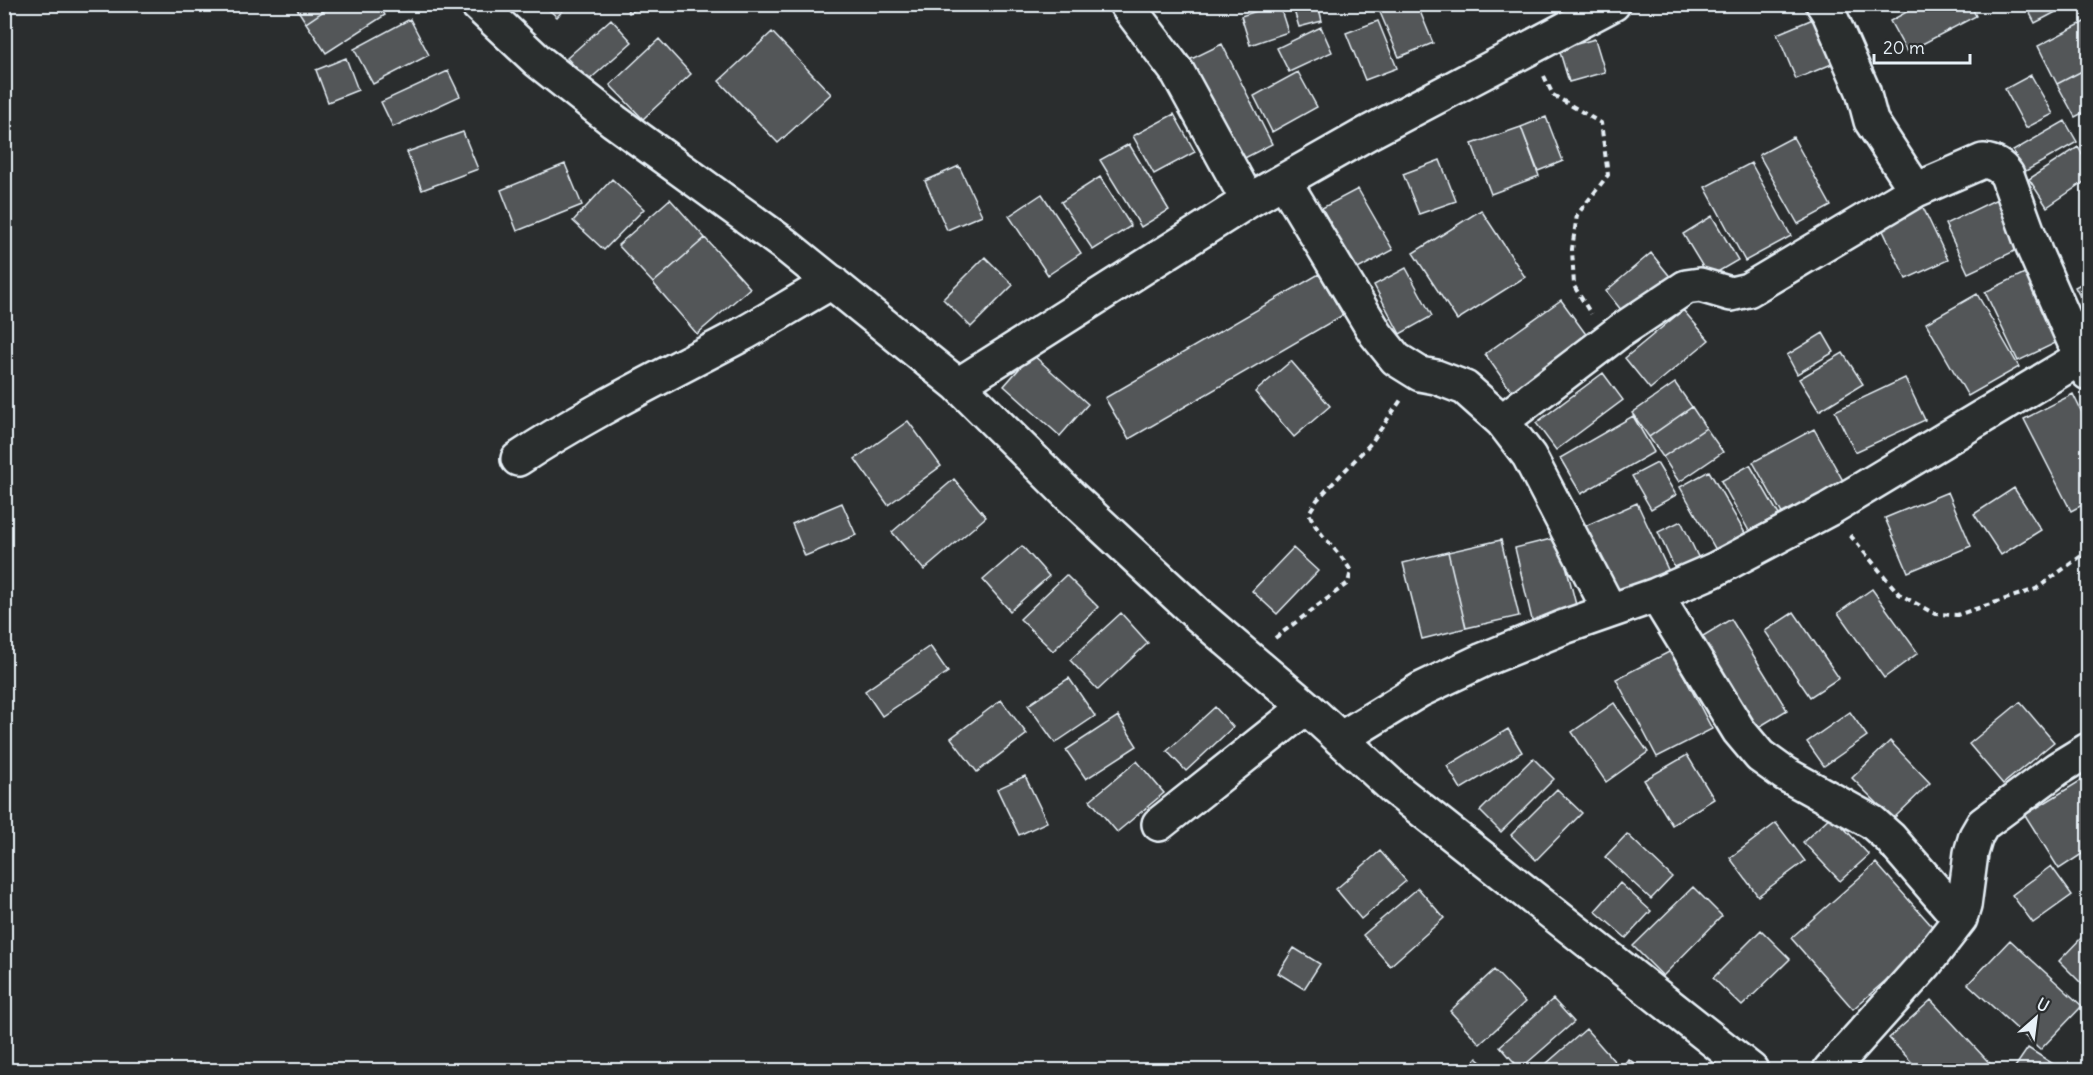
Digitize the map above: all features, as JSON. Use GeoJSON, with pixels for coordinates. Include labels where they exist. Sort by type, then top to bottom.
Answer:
{"type":"FeatureCollection","features":[{"type":"Feature","properties":{"kind":"street"},"geometry":{"type":"LineString","coordinates":[[477,4],[538,60],[614,121],[784,244],[958,385],[1069,495],[1248,659],[1306,707],[1394,788],[1751,1071]]}},
{"type":"Feature","properties":{"kind":"street"},"geometry":{"type":"LineString","coordinates":[[1126,4],[1178,73],[1248,201]]}},
{"type":"Feature","properties":{"kind":"street"},"geometry":{"type":"LineString","coordinates":[[958,385],[1248,201],[1368,133],[1613,4]]}},
{"type":"Feature","properties":{"kind":"street"},"geometry":{"type":"LineString","coordinates":[[1823,4],[1863,91],[1871,121],[1916,190]]}},
{"type":"Feature","properties":{"kind":"street"},"geometry":{"type":"LineString","coordinates":[[1340,739],[1420,690],[1473,665],[1564,627],[1656,595],[1714,570],[1828,508],[2072,363],[2086,362],[2035,252],[2004,170],[1992,162],[1983,161],[1916,190],[1748,290],[1731,294],[1700,285],[1686,287],[1620,331],[1502,421]]}},
{"type":"Feature","properties":{"kind":"street"},"geometry":{"type":"LineString","coordinates":[[1284,181],[1376,334],[1396,359],[1419,374],[1436,377],[1465,388],[1502,421],[1529,456],[1610,611]]}},
{"type":"Feature","properties":{"kind":"street"},"geometry":{"type":"LineString","coordinates":[[518,459],[545,441],[744,333],[831,282]]}},
{"type":"Feature","properties":{"kind":"street"},"geometry":{"type":"LineString","coordinates":[[1656,595],[1739,731],[1760,756],[1785,774],[1872,822],[1890,838],[1960,919]]}},
{"type":"Feature","properties":{"kind":"street"},"geometry":{"type":"LineString","coordinates":[[1159,824],[1306,707]]}},
{"type":"Feature","properties":{"kind":"street"},"geometry":{"type":"LineString","coordinates":[[1830,1071],[1926,963],[1960,919],[1964,906],[1971,853],[1976,836],[1983,824],[2057,769],[2088,750]]}},
{"type":"Feature","properties":{"kind":"path"},"geometry":{"type":"LineString","coordinates":[[1531,48],[1553,94],[1601,123],[1608,175],[1577,215],[1572,249],[1574,286],[1594,320],[1620,331]]}},
{"type":"Feature","properties":{"kind":"path"},"geometry":{"type":"LineString","coordinates":[[1248,659],[1348,583],[1351,571],[1346,562],[1315,527],[1309,513],[1317,500],[1371,443],[1419,374]]}},
{"type":"Feature","properties":{"kind":"path"},"geometry":{"type":"LineString","coordinates":[[1828,508],[1899,594],[1935,614],[1957,615],[2036,589],[2088,551]]}},
{"type":"Feature","properties":{"kind":"building"},"geometry":{"type":"Polygon","coordinates":[[[52,4],[89,4],[89,9],[52,10],[52,4]]]}},
{"type":"Feature","properties":{"kind":"building"},"geometry":{"type":"Polygon","coordinates":[[[294,4],[334,4],[306,23],[294,4]]]}},
{"type":"Feature","properties":{"kind":"building"},"geometry":{"type":"Polygon","coordinates":[[[334,4],[378,4],[385,15],[326,53],[306,23],[334,4]]]}},
{"type":"Feature","properties":{"kind":"building"},"geometry":{"type":"Polygon","coordinates":[[[542,4],[569,4],[557,17],[542,4]]]}},
{"type":"Feature","properties":{"kind":"building"},"geometry":{"type":"Polygon","coordinates":[[[625,4],[647,4],[629,13],[625,4]]]}},
{"type":"Feature","properties":{"kind":"building"},"geometry":{"type":"Polygon","coordinates":[[[1279,4],[1288,32],[1250,45],[1241,16],[1279,4]]]}},
{"type":"Feature","properties":{"kind":"building"},"geometry":{"type":"Polygon","coordinates":[[[1292,4],[1318,4],[1322,21],[1299,27],[1292,4]]]}},
{"type":"Feature","properties":{"kind":"building"},"geometry":{"type":"Polygon","coordinates":[[[1392,4],[1417,4],[1433,43],[1399,57],[1379,10],[1392,4]]]}},
{"type":"Feature","properties":{"kind":"building"},"geometry":{"type":"Polygon","coordinates":[[[1921,4],[1970,4],[1976,16],[1907,52],[1890,21],[1921,4]]]}},
{"type":"Feature","properties":{"kind":"building"},"geometry":{"type":"Polygon","coordinates":[[[2025,4],[2071,4],[2035,23],[2025,4]]]}},
{"type":"Feature","properties":{"kind":"building"},"geometry":{"type":"Polygon","coordinates":[[[1844,6],[1863,51],[1796,79],[1777,34],[1844,6]]]}},
{"type":"Feature","properties":{"kind":"building"},"geometry":{"type":"Polygon","coordinates":[[[410,19],[429,55],[373,84],[354,49],[410,19]]]}},
{"type":"Feature","properties":{"kind":"building"},"geometry":{"type":"Polygon","coordinates":[[[611,19],[632,42],[588,81],[567,58],[611,19]]]}},
{"type":"Feature","properties":{"kind":"building"},"geometry":{"type":"Polygon","coordinates":[[[2088,20],[2088,68],[2057,84],[2038,46],[2088,20]]]}},
{"type":"Feature","properties":{"kind":"building"},"geometry":{"type":"Polygon","coordinates":[[[1378,21],[1397,68],[1365,80],[1346,33],[1378,21]]]}},
{"type":"Feature","properties":{"kind":"building"},"geometry":{"type":"Polygon","coordinates":[[[1321,27],[1332,52],[1289,72],[1277,48],[1321,27]]]}},
{"type":"Feature","properties":{"kind":"building"},"geometry":{"type":"Polygon","coordinates":[[[772,32],[831,94],[778,143],[719,81],[772,32]]]}},
{"type":"Feature","properties":{"kind":"building"},"geometry":{"type":"Polygon","coordinates":[[[659,39],[691,74],[643,119],[610,85],[659,39]]]}},
{"type":"Feature","properties":{"kind":"building"},"geometry":{"type":"Polygon","coordinates":[[[1595,39],[1605,72],[1569,82],[1559,49],[1595,39]]]}},
{"type":"Feature","properties":{"kind":"building"},"geometry":{"type":"Polygon","coordinates":[[[1222,44],[1272,144],[1237,162],[1187,61],[1222,44]]]}},
{"type":"Feature","properties":{"kind":"building"},"geometry":{"type":"Polygon","coordinates":[[[346,58],[358,90],[328,102],[316,70],[346,58]]]}},
{"type":"Feature","properties":{"kind":"building"},"geometry":{"type":"Polygon","coordinates":[[[2088,68],[2088,110],[2075,117],[2057,84],[2088,68]]]}},
{"type":"Feature","properties":{"kind":"building"},"geometry":{"type":"Polygon","coordinates":[[[448,71],[460,96],[393,127],[381,102],[448,71]]]}},
{"type":"Feature","properties":{"kind":"building"},"geometry":{"type":"Polygon","coordinates":[[[1298,72],[1317,107],[1272,132],[1254,96],[1298,72]]]}},
{"type":"Feature","properties":{"kind":"building"},"geometry":{"type":"Polygon","coordinates":[[[2031,75],[2053,114],[2026,128],[2005,89],[2031,75]]]}},
{"type":"Feature","properties":{"kind":"building"},"geometry":{"type":"Polygon","coordinates":[[[1174,114],[1195,152],[1154,174],[1133,136],[1174,114]]]}},
{"type":"Feature","properties":{"kind":"building"},"geometry":{"type":"Polygon","coordinates":[[[1546,117],[1563,161],[1538,171],[1521,127],[1546,117]]]}},
{"type":"Feature","properties":{"kind":"building"},"geometry":{"type":"Polygon","coordinates":[[[2065,121],[2077,142],[2024,172],[2013,151],[2065,121]]]}},
{"type":"Feature","properties":{"kind":"building"},"geometry":{"type":"Polygon","coordinates":[[[1521,127],[1539,176],[1491,194],[1472,144],[1521,127]]]}},
{"type":"Feature","properties":{"kind":"building"},"geometry":{"type":"Polygon","coordinates":[[[463,132],[478,169],[422,190],[407,152],[463,132]]]}},
{"type":"Feature","properties":{"kind":"building"},"geometry":{"type":"Polygon","coordinates":[[[1793,137],[1831,206],[1798,224],[1759,155],[1793,137]]]}},
{"type":"Feature","properties":{"kind":"building"},"geometry":{"type":"Polygon","coordinates":[[[1129,144],[1169,210],[1141,227],[1100,160],[1129,144]]]}},
{"type":"Feature","properties":{"kind":"building"},"geometry":{"type":"Polygon","coordinates":[[[2078,147],[2088,163],[2088,179],[2047,207],[2029,179],[2078,147]]]}},
{"type":"Feature","properties":{"kind":"building"},"geometry":{"type":"Polygon","coordinates":[[[1440,160],[1456,201],[1419,214],[1403,174],[1440,160]]]}},
{"type":"Feature","properties":{"kind":"building"},"geometry":{"type":"Polygon","coordinates":[[[1751,163],[1791,236],[1745,261],[1705,187],[1751,163]]]}},
{"type":"Feature","properties":{"kind":"building"},"geometry":{"type":"Polygon","coordinates":[[[565,164],[582,205],[517,231],[501,190],[565,164]]]}},
{"type":"Feature","properties":{"kind":"building"},"geometry":{"type":"Polygon","coordinates":[[[959,166],[982,215],[947,230],[925,181],[959,166]]]}},
{"type":"Feature","properties":{"kind":"building"},"geometry":{"type":"Polygon","coordinates":[[[1100,177],[1131,226],[1093,250],[1061,202],[1100,177]]]}},
{"type":"Feature","properties":{"kind":"building"},"geometry":{"type":"Polygon","coordinates":[[[612,179],[644,209],[604,250],[573,221],[612,179]]]}},
{"type":"Feature","properties":{"kind":"building"},"geometry":{"type":"Polygon","coordinates":[[[1358,189],[1393,250],[1356,270],[1322,208],[1358,189]]]}},
{"type":"Feature","properties":{"kind":"building"},"geometry":{"type":"Polygon","coordinates":[[[1042,194],[1081,253],[1048,275],[1009,216],[1042,194]]]}},
{"type":"Feature","properties":{"kind":"building"},"geometry":{"type":"Polygon","coordinates":[[[670,199],[705,238],[653,283],[618,245],[670,199]]]}},
{"type":"Feature","properties":{"kind":"building"},"geometry":{"type":"Polygon","coordinates":[[[1919,199],[1948,260],[1906,279],[1877,218],[1919,199]]]}},
{"type":"Feature","properties":{"kind":"building"},"geometry":{"type":"Polygon","coordinates":[[[1997,199],[2021,248],[1968,273],[1945,224],[1997,199]]]}},
{"type":"Feature","properties":{"kind":"building"},"geometry":{"type":"Polygon","coordinates":[[[1481,210],[1525,277],[1457,320],[1413,253],[1481,210]]]}},
{"type":"Feature","properties":{"kind":"building"},"geometry":{"type":"Polygon","coordinates":[[[1712,216],[1738,260],[1709,277],[1683,234],[1712,216]]]}},
{"type":"Feature","properties":{"kind":"building"},"geometry":{"type":"Polygon","coordinates":[[[705,238],[750,288],[697,334],[653,283],[705,238]]]}},
{"type":"Feature","properties":{"kind":"building"},"geometry":{"type":"Polygon","coordinates":[[[1651,253],[1676,284],[1630,321],[1606,291],[1651,253]]]}},
{"type":"Feature","properties":{"kind":"building"},"geometry":{"type":"Polygon","coordinates":[[[985,257],[1013,285],[971,327],[943,299],[985,257]]]}},
{"type":"Feature","properties":{"kind":"building"},"geometry":{"type":"Polygon","coordinates":[[[1406,268],[1432,316],[1400,334],[1374,285],[1406,268]]]}},
{"type":"Feature","properties":{"kind":"building"},"geometry":{"type":"Polygon","coordinates":[[[2035,268],[2068,337],[2018,361],[1985,292],[2035,268]]]}},
{"type":"Feature","properties":{"kind":"building"},"geometry":{"type":"Polygon","coordinates":[[[1319,274],[1343,315],[1129,439],[1105,398],[1319,274]]]}},
{"type":"Feature","properties":{"kind":"building"},"geometry":{"type":"Polygon","coordinates":[[[2088,280],[2088,312],[2075,287],[2088,280]]]}},
{"type":"Feature","properties":{"kind":"building"},"geometry":{"type":"Polygon","coordinates":[[[1977,294],[2019,367],[1968,396],[1926,323],[1977,294]]]}},
{"type":"Feature","properties":{"kind":"building"},"geometry":{"type":"Polygon","coordinates":[[[1561,300],[1596,348],[1519,402],[1485,354],[1561,300]]]}},
{"type":"Feature","properties":{"kind":"building"},"geometry":{"type":"Polygon","coordinates":[[[1683,310],[1709,340],[1650,389],[1625,358],[1683,310]]]}},
{"type":"Feature","properties":{"kind":"building"},"geometry":{"type":"Polygon","coordinates":[[[1823,333],[1834,352],[1797,374],[1787,355],[1823,333]]]}},
{"type":"Feature","properties":{"kind":"building"},"geometry":{"type":"Polygon","coordinates":[[[1843,353],[1863,384],[1819,411],[1799,379],[1843,353]]]}},
{"type":"Feature","properties":{"kind":"building"},"geometry":{"type":"Polygon","coordinates":[[[1032,354],[1088,404],[1060,436],[1004,386],[1032,354]]]}},
{"type":"Feature","properties":{"kind":"building"},"geometry":{"type":"Polygon","coordinates":[[[1291,361],[1330,406],[1294,437],[1255,392],[1291,361]]]}},
{"type":"Feature","properties":{"kind":"building"},"geometry":{"type":"Polygon","coordinates":[[[1603,373],[1623,400],[1556,450],[1536,423],[1603,373]]]}},
{"type":"Feature","properties":{"kind":"building"},"geometry":{"type":"Polygon","coordinates":[[[1905,378],[1925,420],[1855,452],[1835,411],[1905,378]]]}},
{"type":"Feature","properties":{"kind":"building"},"geometry":{"type":"Polygon","coordinates":[[[1675,383],[1692,407],[1649,437],[1632,413],[1675,383]]]}},
{"type":"Feature","properties":{"kind":"building"},"geometry":{"type":"Polygon","coordinates":[[[2073,394],[2088,425],[2088,502],[2071,511],[2024,419],[2073,394]]]}},
{"type":"Feature","properties":{"kind":"building"},"geometry":{"type":"Polygon","coordinates":[[[1692,407],[1706,428],[1663,457],[1649,437],[1692,407]]]}},
{"type":"Feature","properties":{"kind":"building"},"geometry":{"type":"Polygon","coordinates":[[[1633,416],[1654,452],[1581,494],[1560,458],[1633,416]]]}},
{"type":"Feature","properties":{"kind":"building"},"geometry":{"type":"Polygon","coordinates":[[[908,421],[941,466],[888,505],[855,459],[908,421]]]}},
{"type":"Feature","properties":{"kind":"building"},"geometry":{"type":"Polygon","coordinates":[[[1706,428],[1723,452],[1679,482],[1663,457],[1706,428]]]}},
{"type":"Feature","properties":{"kind":"building"},"geometry":{"type":"Polygon","coordinates":[[[1814,429],[1846,486],[1785,519],[1753,462],[1814,429]]]}},
{"type":"Feature","properties":{"kind":"building"},"geometry":{"type":"Polygon","coordinates":[[[1657,463],[1676,495],[1651,509],[1632,476],[1657,463]]]}},
{"type":"Feature","properties":{"kind":"building"},"geometry":{"type":"Polygon","coordinates":[[[1750,465],[1779,515],[1749,531],[1721,481],[1750,465]]]}},
{"type":"Feature","properties":{"kind":"building"},"geometry":{"type":"Polygon","coordinates":[[[1709,471],[1745,533],[1716,550],[1680,487],[1709,471]]]}},
{"type":"Feature","properties":{"kind":"building"},"geometry":{"type":"Polygon","coordinates":[[[954,479],[986,517],[924,570],[892,532],[954,479]]]}},
{"type":"Feature","properties":{"kind":"building"},"geometry":{"type":"Polygon","coordinates":[[[2014,488],[2041,530],[2001,555],[1974,514],[2014,488]]]}},
{"type":"Feature","properties":{"kind":"building"},"geometry":{"type":"Polygon","coordinates":[[[1948,492],[1971,546],[1908,572],[1885,518],[1948,492]]]}},
{"type":"Feature","properties":{"kind":"building"},"geometry":{"type":"Polygon","coordinates":[[[842,503],[856,535],[805,556],[792,524],[842,503]]]}},
{"type":"Feature","properties":{"kind":"building"},"geometry":{"type":"Polygon","coordinates":[[[1637,503],[1670,574],[1616,599],[1583,527],[1637,503]]]}},
{"type":"Feature","properties":{"kind":"building"},"geometry":{"type":"Polygon","coordinates":[[[1681,521],[1700,561],[1677,573],[1658,532],[1681,521]]]}},
{"type":"Feature","properties":{"kind":"building"},"geometry":{"type":"Polygon","coordinates":[[[1559,537],[1578,613],[1533,624],[1515,548],[1559,537]]]}},
{"type":"Feature","properties":{"kind":"building"},"geometry":{"type":"Polygon","coordinates":[[[1501,540],[1519,616],[1466,628],[1448,552],[1501,540]]]}},
{"type":"Feature","properties":{"kind":"building"},"geometry":{"type":"Polygon","coordinates":[[[1022,546],[1049,576],[1010,611],[983,580],[1022,546]]]}},
{"type":"Feature","properties":{"kind":"building"},"geometry":{"type":"Polygon","coordinates":[[[1293,548],[1318,571],[1277,614],[1252,591],[1293,548]]]}},
{"type":"Feature","properties":{"kind":"building"},"geometry":{"type":"Polygon","coordinates":[[[1448,552],[1466,628],[1422,639],[1403,563],[1448,552]]]}},
{"type":"Feature","properties":{"kind":"building"},"geometry":{"type":"Polygon","coordinates":[[[1066,575],[1098,607],[1053,651],[1020,619],[1066,575]]]}},
{"type":"Feature","properties":{"kind":"building"},"geometry":{"type":"Polygon","coordinates":[[[1872,589],[1918,653],[1884,678],[1838,613],[1872,589]]]}},
{"type":"Feature","properties":{"kind":"building"},"geometry":{"type":"Polygon","coordinates":[[[1794,612],[1839,678],[1810,697],[1765,631],[1794,612]]]}},
{"type":"Feature","properties":{"kind":"building"},"geometry":{"type":"Polygon","coordinates":[[[1121,613],[1148,643],[1098,690],[1070,660],[1121,613]]]}},
{"type":"Feature","properties":{"kind":"building"},"geometry":{"type":"Polygon","coordinates":[[[1731,619],[1787,710],[1749,733],[1693,642],[1731,619]]]}},
{"type":"Feature","properties":{"kind":"building"},"geometry":{"type":"Polygon","coordinates":[[[930,646],[948,672],[882,716],[865,691],[930,646]]]}},
{"type":"Feature","properties":{"kind":"building"},"geometry":{"type":"Polygon","coordinates":[[[1671,651],[1712,729],[1657,757],[1616,679],[1671,651]]]}},
{"type":"Feature","properties":{"kind":"building"},"geometry":{"type":"Polygon","coordinates":[[[1069,678],[1095,716],[1055,743],[1028,705],[1069,678]]]}},
{"type":"Feature","properties":{"kind":"building"},"geometry":{"type":"Polygon","coordinates":[[[1001,700],[1027,734],[977,772],[951,738],[1001,700]]]}},
{"type":"Feature","properties":{"kind":"building"},"geometry":{"type":"Polygon","coordinates":[[[2020,702],[2054,742],[2003,784],[1969,744],[2020,702]]]}},
{"type":"Feature","properties":{"kind":"building"},"geometry":{"type":"Polygon","coordinates":[[[1614,703],[1648,752],[1606,782],[1572,732],[1614,703]]]}},
{"type":"Feature","properties":{"kind":"building"},"geometry":{"type":"Polygon","coordinates":[[[1215,707],[1233,727],[1186,771],[1167,751],[1215,707]]]}},
{"type":"Feature","properties":{"kind":"building"},"geometry":{"type":"Polygon","coordinates":[[[1850,712],[1867,736],[1824,766],[1807,742],[1850,712]]]}},
{"type":"Feature","properties":{"kind":"building"},"geometry":{"type":"Polygon","coordinates":[[[1118,716],[1137,746],[1086,779],[1066,750],[1118,716]]]}},
{"type":"Feature","properties":{"kind":"building"},"geometry":{"type":"Polygon","coordinates":[[[1508,729],[1522,752],[1461,789],[1447,766],[1508,729]]]}},
{"type":"Feature","properties":{"kind":"building"},"geometry":{"type":"Polygon","coordinates":[[[1890,741],[1930,783],[1893,819],[1852,778],[1890,741]]]}},
{"type":"Feature","properties":{"kind":"building"},"geometry":{"type":"Polygon","coordinates":[[[1687,755],[1714,799],[1672,825],[1644,780],[1687,755]]]}},
{"type":"Feature","properties":{"kind":"building"},"geometry":{"type":"Polygon","coordinates":[[[1533,758],[1554,779],[1501,832],[1480,811],[1533,758]]]}},
{"type":"Feature","properties":{"kind":"building"},"geometry":{"type":"Polygon","coordinates":[[[1137,761],[1164,793],[1117,832],[1090,800],[1137,761]]]}},
{"type":"Feature","properties":{"kind":"building"},"geometry":{"type":"Polygon","coordinates":[[[1025,776],[1047,822],[1019,835],[997,789],[1025,776]]]}},
{"type":"Feature","properties":{"kind":"building"},"geometry":{"type":"Polygon","coordinates":[[[2088,776],[2088,850],[2059,869],[2025,815],[2088,776]]]}},
{"type":"Feature","properties":{"kind":"building"},"geometry":{"type":"Polygon","coordinates":[[[1557,789],[1582,813],[1536,860],[1511,835],[1557,789]]]}},
{"type":"Feature","properties":{"kind":"building"},"geometry":{"type":"Polygon","coordinates":[[[1832,815],[1869,855],[1840,881],[1803,842],[1832,815]]]}},
{"type":"Feature","properties":{"kind":"building"},"geometry":{"type":"Polygon","coordinates":[[[1776,823],[1805,861],[1758,896],[1730,858],[1776,823]]]}},
{"type":"Feature","properties":{"kind":"building"},"geometry":{"type":"Polygon","coordinates":[[[1627,834],[1672,877],[1651,899],[1605,857],[1627,834]]]}},
{"type":"Feature","properties":{"kind":"building"},"geometry":{"type":"Polygon","coordinates":[[[1380,851],[1406,881],[1361,919],[1336,889],[1380,851]]]}},
{"type":"Feature","properties":{"kind":"building"},"geometry":{"type":"Polygon","coordinates":[[[1876,863],[1939,934],[1853,1009],[1791,938],[1876,863]]]}},
{"type":"Feature","properties":{"kind":"building"},"geometry":{"type":"Polygon","coordinates":[[[2051,866],[2072,895],[2033,923],[2012,895],[2051,866]]]}},
{"type":"Feature","properties":{"kind":"building"},"geometry":{"type":"Polygon","coordinates":[[[1620,883],[1651,911],[1626,938],[1595,911],[1620,883]]]}},
{"type":"Feature","properties":{"kind":"building"},"geometry":{"type":"Polygon","coordinates":[[[1693,887],[1722,916],[1663,976],[1633,946],[1693,887]]]}},
{"type":"Feature","properties":{"kind":"building"},"geometry":{"type":"Polygon","coordinates":[[[1418,888],[1444,918],[1390,966],[1363,935],[1418,888]]]}},
{"type":"Feature","properties":{"kind":"building"},"geometry":{"type":"Polygon","coordinates":[[[1761,930],[1790,959],[1742,1006],[1713,978],[1761,930]]]}},
{"type":"Feature","properties":{"kind":"building"},"geometry":{"type":"Polygon","coordinates":[[[2083,936],[2088,941],[2088,990],[2059,961],[2083,936]]]}},
{"type":"Feature","properties":{"kind":"building"},"geometry":{"type":"Polygon","coordinates":[[[2010,940],[2082,1006],[2040,1050],[1968,984],[2010,940]]]}},
{"type":"Feature","properties":{"kind":"building"},"geometry":{"type":"Polygon","coordinates":[[[1294,948],[1320,964],[1304,989],[1278,973],[1294,948]]]}},
{"type":"Feature","properties":{"kind":"building"},"geometry":{"type":"Polygon","coordinates":[[[1494,970],[1525,1002],[1480,1044],[1450,1011],[1494,970]]]}},
{"type":"Feature","properties":{"kind":"building"},"geometry":{"type":"Polygon","coordinates":[[[1553,999],[1574,1022],[1520,1069],[1500,1046],[1553,999]]]}},
{"type":"Feature","properties":{"kind":"building"},"geometry":{"type":"Polygon","coordinates":[[[1931,1000],[1996,1070],[1919,1070],[1889,1038],[1931,1000]]]}},
{"type":"Feature","properties":{"kind":"building"},"geometry":{"type":"Polygon","coordinates":[[[1586,1029],[1615,1062],[1605,1070],[1539,1070],[1586,1029]]]}},
{"type":"Feature","properties":{"kind":"building"},"geometry":{"type":"Polygon","coordinates":[[[2028,1048],[2061,1069],[2013,1070],[2028,1048]]]}},
{"type":"Feature","properties":{"kind":"building"},"geometry":{"type":"Polygon","coordinates":[[[1477,1058],[1491,1070],[1466,1070],[1477,1058]]]}},
{"type":"Feature","properties":{"kind":"building"},"geometry":{"type":"Polygon","coordinates":[[[1628,1059],[1645,1070],[1620,1070],[1628,1059]]]}}]}
